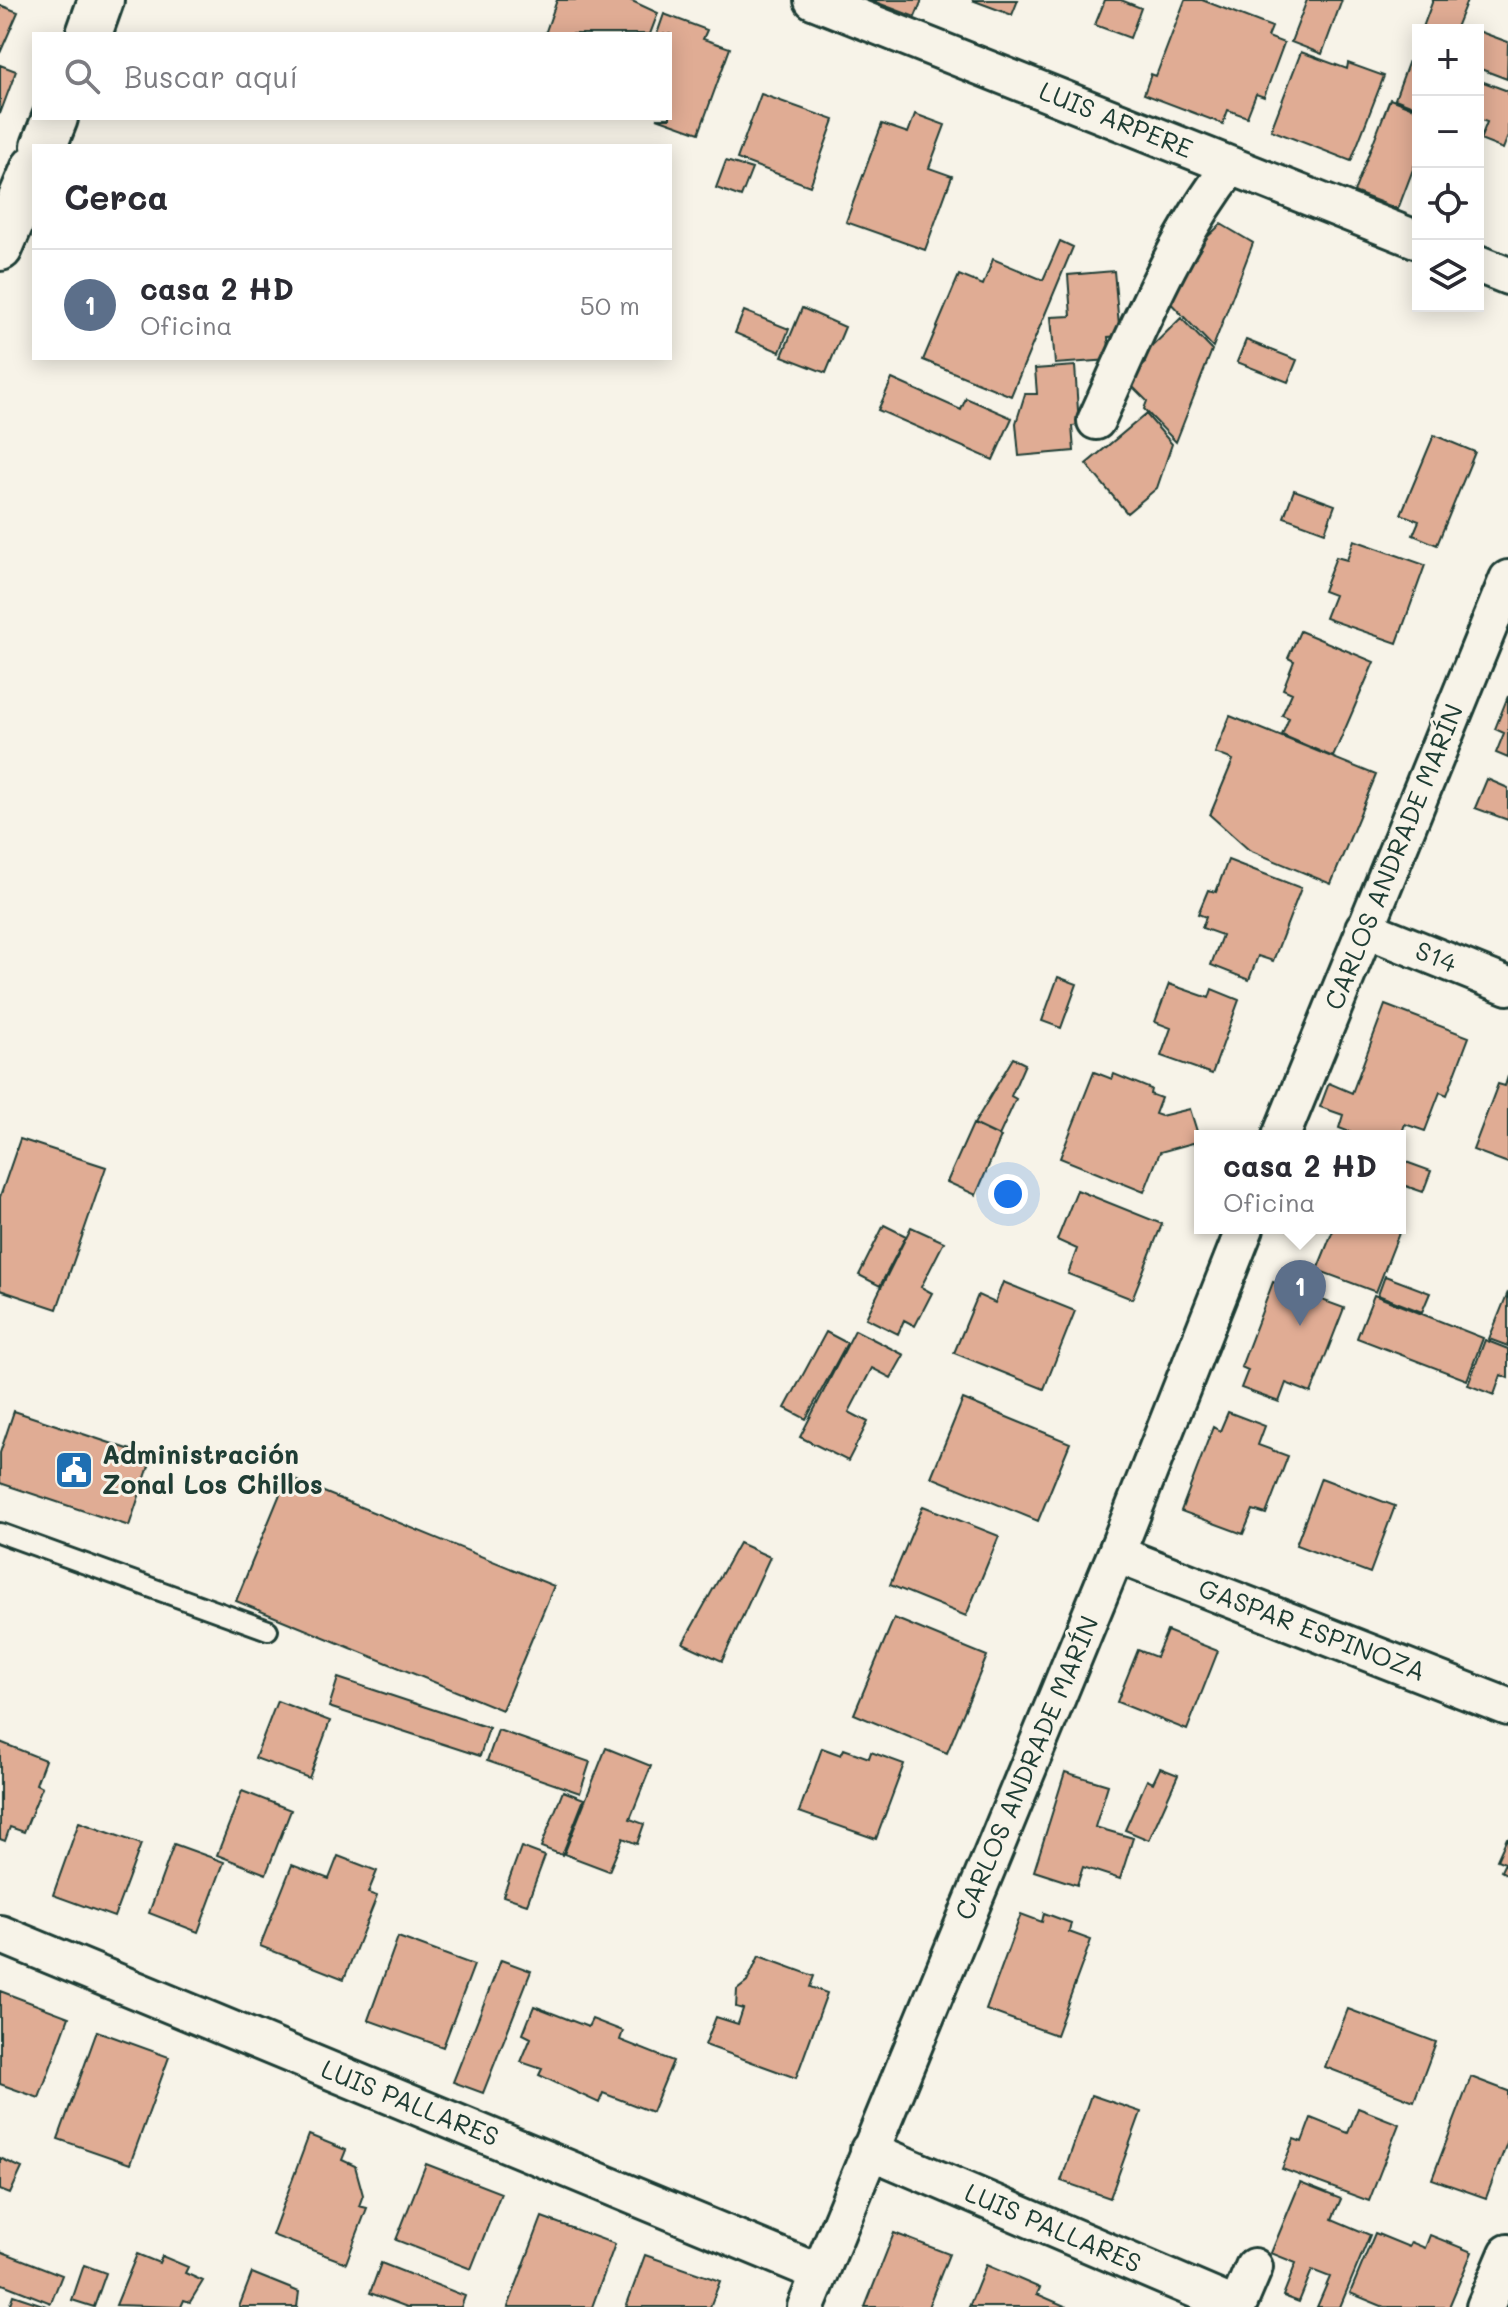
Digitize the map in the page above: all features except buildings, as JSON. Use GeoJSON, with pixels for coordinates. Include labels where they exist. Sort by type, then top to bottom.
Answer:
{"type":"FeatureCollection","features":[{"type":"Feature","properties":{"kind":"street"},"geometry":{"type":"LineString","coordinates":[[90,32],[101,0]]}},
{"type":"Feature","properties":{"kind":"street","name":"LUIS ARPERE"},"geometry":{"type":"LineString","coordinates":[[813,0],[1412,238]]}},
{"type":"Feature","properties":{"kind":"street"},"geometry":{"type":"LineString","coordinates":[[45,144],[54,120]]}},
{"type":"Feature","properties":{"kind":"street"},"geometry":{"type":"LineString","coordinates":[[1096,421],[1157,287],[1202,203],[1231,166]]}},
{"type":"Feature","properties":{"kind":"street"},"geometry":{"type":"LineString","coordinates":[[1,245],[32,173]]}},
{"type":"Feature","properties":{"kind":"street"},"geometry":{"type":"LineString","coordinates":[[1484,266],[1508,276]]}},
{"type":"Feature","properties":{"kind":"street","name":"CARLOS ANDRADE MARÍN"},"geometry":{"type":"LineString","coordinates":[[1283,1130],[1508,579]]}},
{"type":"Feature","properties":{"kind":"street","name":"S14"},"geometry":{"type":"LineString","coordinates":[[1364,928],[1508,986]]}},
{"type":"Feature","properties":{"kind":"street","name":"CARLOS ANDRADE MARÍN"},"geometry":{"type":"LineString","coordinates":[[806,2307],[1116,1554],[1243,1234]]}},
{"type":"Feature","properties":{"kind":"street","name":"GASPAR ESPINOZA"},"geometry":{"type":"LineString","coordinates":[[1116,1554],[1508,1707]]}},
{"type":"Feature","properties":{"kind":"street","name":"LUIS PALLARES"},"geometry":{"type":"LineString","coordinates":[[0,1934],[820,2273]]}},
{"type":"Feature","properties":{"kind":"street","name":"LUIS PALLARES"},"geometry":{"type":"LineString","coordinates":[[869,2150],[1237,2307]]}},
{"type":"Feature","properties":{"kind":"street"},"geometry":{"type":"LineString","coordinates":[[1485,2307],[1508,2253]]}},
{"type":"Feature","properties":{"kind":"street"},"geometry":{"type":"LineString","coordinates":[[1237,2307],[1254,2267]]}},
{"type":"Feature","properties":{"kind":"lane"},"geometry":{"type":"LineString","coordinates":[[0,1533],[268,1630]]}},
{"type":"Feature","properties":{"kind":"place","name":"casa 2 HD"},"geometry":{"type":"Point","coordinates":[1300,1326]}},
{"type":"Feature","properties":{"kind":"place","name":"Administración Zonal Los Chillos"},"geometry":{"type":"Point","coordinates":[74,1470]}}]}
